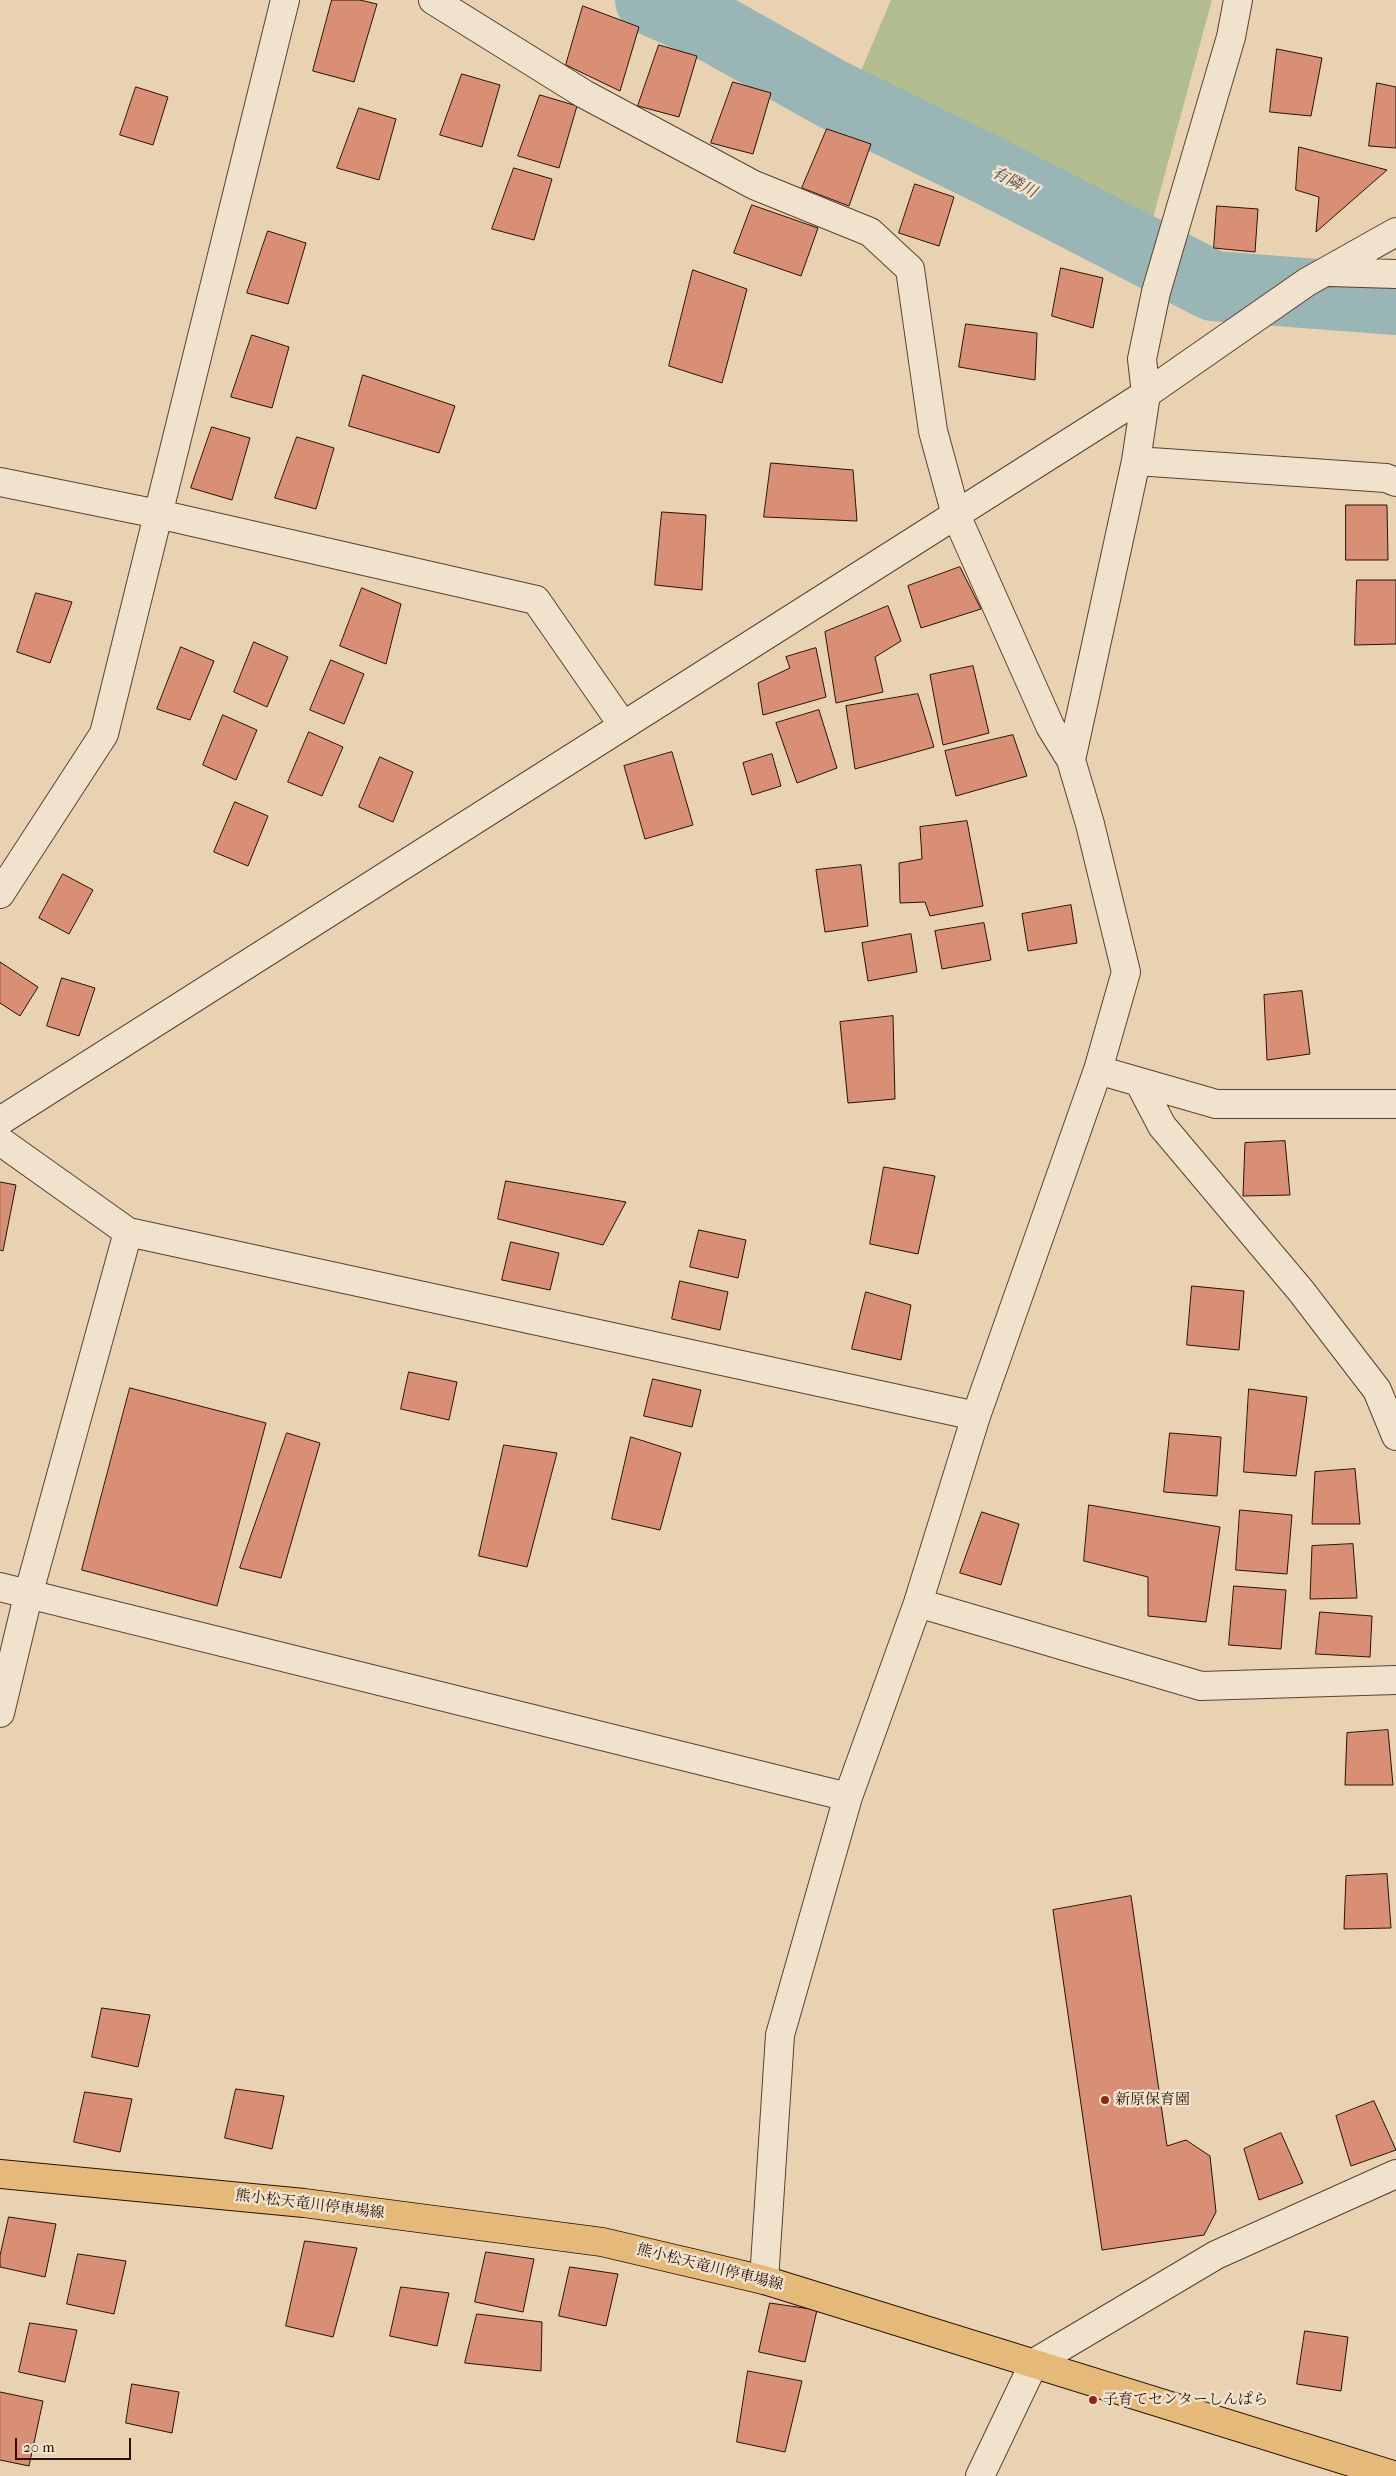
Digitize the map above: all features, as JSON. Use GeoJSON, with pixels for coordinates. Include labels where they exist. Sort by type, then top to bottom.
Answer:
{"type":"FeatureCollection","features":[{"type":"Feature","properties":{"kind":"main road","name":"熊小松天竜川停車場線"},"geometry":{"type":"LineString","coordinates":[[0,2174],[304,2204],[602,2242],[764,2280],[1396,2476]]}},
{"type":"Feature","properties":{"kind":"street"},"geometry":{"type":"LineString","coordinates":[[0,894],[104,734],[285,0]]}},
{"type":"Feature","properties":{"kind":"street"},"geometry":{"type":"LineString","coordinates":[[433,0],[584,94],[728,171],[754,184],[870,232],[910,269],[933,431],[956,514],[1050,726],[1071,760],[1090,824],[1126,972],[1098,1070],[976,1416],[918,1603],[848,1797],[780,2035],[764,2280]]}},
{"type":"Feature","properties":{"kind":"street"},"geometry":{"type":"LineString","coordinates":[[1071,760],[1136,461],[1146,394],[1142,359],[1156,292],[1231,37],[1238,0]]}},
{"type":"Feature","properties":{"kind":"street"},"geometry":{"type":"LineString","coordinates":[[0,1120],[622,724],[1146,394],[1258,315],[1317,277],[1396,232]]}},
{"type":"Feature","properties":{"kind":"street"},"geometry":{"type":"LineString","coordinates":[[1317,277],[1396,274]]}},
{"type":"Feature","properties":{"kind":"street"},"geometry":{"type":"LineString","coordinates":[[1136,461],[1386,478],[1396,482]]}},
{"type":"Feature","properties":{"kind":"street"},"geometry":{"type":"LineString","coordinates":[[0,482],[158,514],[536,600],[622,724]]}},
{"type":"Feature","properties":{"kind":"street"},"geometry":{"type":"LineString","coordinates":[[1098,1070],[1216,1104],[1396,1104]]}},
{"type":"Feature","properties":{"kind":"street"},"geometry":{"type":"LineString","coordinates":[[1139,1082],[1162,1126],[1301,1291],[1377,1390],[1396,1436]]}},
{"type":"Feature","properties":{"kind":"street"},"geometry":{"type":"LineString","coordinates":[[0,1141],[128,1232],[976,1416]]}},
{"type":"Feature","properties":{"kind":"street"},"geometry":{"type":"LineString","coordinates":[[0,1713],[29,1592],[128,1232]]}},
{"type":"Feature","properties":{"kind":"street"},"geometry":{"type":"LineString","coordinates":[[0,1587],[29,1592],[848,1797]]}},
{"type":"Feature","properties":{"kind":"street"},"geometry":{"type":"LineString","coordinates":[[918,1603],[1201,1686],[1396,1680]]}},
{"type":"Feature","properties":{"kind":"street"},"geometry":{"type":"LineString","coordinates":[[980,2476],[1034,2363],[1216,2254],[1396,2174]]}},
{"type":"Feature","properties":{"kind":"green space"},"geometry":{"type":"Polygon","coordinates":[[[891,0],[1212,0],[1150,229],[855,85],[891,0]]]}},
{"type":"Feature","properties":{"kind":"building"},"geometry":{"type":"Polygon","coordinates":[[[332,0],[360,0],[377,4],[354,82],[313,71],[332,0]]]}},
{"type":"Feature","properties":{"kind":"building"},"geometry":{"type":"Polygon","coordinates":[[[583,6],[639,27],[620,91],[566,65],[583,6]]]}},
{"type":"Feature","properties":{"kind":"building"},"geometry":{"type":"Polygon","coordinates":[[[659,45],[697,56],[679,117],[638,106],[659,45]]]}},
{"type":"Feature","properties":{"kind":"building"},"geometry":{"type":"Polygon","coordinates":[[[1277,49],[1322,58],[1311,116],[1270,112],[1277,49]]]}},
{"type":"Feature","properties":{"kind":"building"},"geometry":{"type":"Polygon","coordinates":[[[462,74],[500,85],[482,147],[440,135],[462,74]]]}},
{"type":"Feature","properties":{"kind":"building"},"geometry":{"type":"Polygon","coordinates":[[[733,82],[771,93],[753,154],[711,143],[733,82]]]}},
{"type":"Feature","properties":{"kind":"building"},"geometry":{"type":"Polygon","coordinates":[[[1377,83],[1396,87],[1396,148],[1369,146],[1377,83]]]}},
{"type":"Feature","properties":{"kind":"building"},"geometry":{"type":"Polygon","coordinates":[[[136,87],[168,97],[153,145],[120,135],[136,87]]]}},
{"type":"Feature","properties":{"kind":"building"},"geometry":{"type":"Polygon","coordinates":[[[540,95],[577,106],[559,168],[518,156],[540,95]]]}},
{"type":"Feature","properties":{"kind":"building"},"geometry":{"type":"Polygon","coordinates":[[[359,108],[396,119],[379,180],[337,168],[359,108]]]}},
{"type":"Feature","properties":{"kind":"building"},"geometry":{"type":"Polygon","coordinates":[[[827,129],[871,144],[849,206],[802,188],[827,129]]]}},
{"type":"Feature","properties":{"kind":"building"},"geometry":{"type":"Polygon","coordinates":[[[1299,147],[1387,170],[1316,232],[1319,197],[1296,190],[1299,147]]]}},
{"type":"Feature","properties":{"kind":"building"},"geometry":{"type":"Polygon","coordinates":[[[514,168],[552,179],[534,240],[492,229],[514,168]]]}},
{"type":"Feature","properties":{"kind":"building"},"geometry":{"type":"Polygon","coordinates":[[[915,184],[954,197],[939,246],[899,233],[915,184]]]}},
{"type":"Feature","properties":{"kind":"building"},"geometry":{"type":"Polygon","coordinates":[[[752,205],[818,228],[801,276],[734,253],[752,205]]]}},
{"type":"Feature","properties":{"kind":"building"},"geometry":{"type":"Polygon","coordinates":[[[1217,206],[1258,209],[1255,252],[1214,248],[1217,206]]]}},
{"type":"Feature","properties":{"kind":"building"},"geometry":{"type":"Polygon","coordinates":[[[268,231],[306,243],[288,304],[247,293],[268,231]]]}},
{"type":"Feature","properties":{"kind":"building"},"geometry":{"type":"Polygon","coordinates":[[[1061,268],[1103,278],[1093,328],[1052,316],[1061,268]]]}},
{"type":"Feature","properties":{"kind":"building"},"geometry":{"type":"Polygon","coordinates":[[[693,270],[747,289],[722,383],[669,366],[693,270]]]}},
{"type":"Feature","properties":{"kind":"building"},"geometry":{"type":"Polygon","coordinates":[[[966,324],[1037,333],[1035,380],[959,367],[966,324]]]}},
{"type":"Feature","properties":{"kind":"building"},"geometry":{"type":"Polygon","coordinates":[[[252,335],[289,347],[272,408],[231,397],[252,335]]]}},
{"type":"Feature","properties":{"kind":"building"},"geometry":{"type":"Polygon","coordinates":[[[363,375],[455,406],[439,453],[349,426],[363,375]]]}},
{"type":"Feature","properties":{"kind":"building"},"geometry":{"type":"Polygon","coordinates":[[[212,427],[250,438],[232,500],[191,488],[212,427]]]}},
{"type":"Feature","properties":{"kind":"building"},"geometry":{"type":"Polygon","coordinates":[[[297,437],[334,448],[316,509],[275,498],[297,437]]]}},
{"type":"Feature","properties":{"kind":"building"},"geometry":{"type":"Polygon","coordinates":[[[771,463],[853,470],[857,521],[764,517],[771,463]]]}},
{"type":"Feature","properties":{"kind":"building"},"geometry":{"type":"Polygon","coordinates":[[[1346,505],[1387,505],[1388,560],[1346,560],[1346,505]]]}},
{"type":"Feature","properties":{"kind":"building"},"geometry":{"type":"Polygon","coordinates":[[[662,512],[706,515],[702,590],[655,585],[662,512]]]}},
{"type":"Feature","properties":{"kind":"building"},"geometry":{"type":"Polygon","coordinates":[[[960,567],[981,609],[921,628],[908,586],[960,567]]]}},
{"type":"Feature","properties":{"kind":"building"},"geometry":{"type":"Polygon","coordinates":[[[1357,580],[1396,580],[1396,644],[1355,645],[1357,580]]]}},
{"type":"Feature","properties":{"kind":"building"},"geometry":{"type":"Polygon","coordinates":[[[362,588],[401,604],[386,664],[340,646],[362,588]]]}},
{"type":"Feature","properties":{"kind":"building"},"geometry":{"type":"Polygon","coordinates":[[[36,593],[72,602],[50,663],[17,652],[36,593]]]}},
{"type":"Feature","properties":{"kind":"building"},"geometry":{"type":"Polygon","coordinates":[[[888,606],[901,641],[875,657],[883,692],[836,703],[825,632],[888,606]]]}},
{"type":"Feature","properties":{"kind":"building"},"geometry":{"type":"Polygon","coordinates":[[[254,642],[288,657],[267,707],[234,692],[254,642]]]}},
{"type":"Feature","properties":{"kind":"building"},"geometry":{"type":"Polygon","coordinates":[[[181,647],[214,661],[190,720],[157,709],[181,647]]]}},
{"type":"Feature","properties":{"kind":"building"},"geometry":{"type":"Polygon","coordinates":[[[816,648],[826,697],[763,715],[758,683],[790,668],[786,657],[816,648]]]}},
{"type":"Feature","properties":{"kind":"building"},"geometry":{"type":"Polygon","coordinates":[[[331,660],[364,674],[344,724],[310,710],[331,660]]]}},
{"type":"Feature","properties":{"kind":"building"},"geometry":{"type":"Polygon","coordinates":[[[973,666],[989,733],[943,745],[930,675],[973,666]]]}},
{"type":"Feature","properties":{"kind":"building"},"geometry":{"type":"Polygon","coordinates":[[[918,694],[934,747],[855,769],[846,706],[918,694]]]}},
{"type":"Feature","properties":{"kind":"building"},"geometry":{"type":"Polygon","coordinates":[[[819,710],[837,768],[797,783],[776,723],[819,710]]]}},
{"type":"Feature","properties":{"kind":"building"},"geometry":{"type":"Polygon","coordinates":[[[223,715],[257,730],[236,780],[203,765],[223,715]]]}},
{"type":"Feature","properties":{"kind":"building"},"geometry":{"type":"Polygon","coordinates":[[[309,732],[343,747],[322,796],[288,782],[309,732]]]}},
{"type":"Feature","properties":{"kind":"building"},"geometry":{"type":"Polygon","coordinates":[[[1013,735],[1027,776],[956,796],[945,751],[1013,735]]]}},
{"type":"Feature","properties":{"kind":"building"},"geometry":{"type":"Polygon","coordinates":[[[672,752],[693,825],[645,839],[624,766],[672,752]]]}},
{"type":"Feature","properties":{"kind":"building"},"geometry":{"type":"Polygon","coordinates":[[[772,754],[781,786],[752,795],[743,763],[772,754]]]}},
{"type":"Feature","properties":{"kind":"building"},"geometry":{"type":"Polygon","coordinates":[[[380,757],[413,772],[393,822],[359,807],[380,757]]]}},
{"type":"Feature","properties":{"kind":"building"},"geometry":{"type":"Polygon","coordinates":[[[235,802],[268,816],[248,866],[214,852],[235,802]]]}},
{"type":"Feature","properties":{"kind":"building"},"geometry":{"type":"Polygon","coordinates":[[[967,821],[983,906],[930,916],[925,902],[900,903],[899,863],[922,859],[920,827],[967,821]]]}},
{"type":"Feature","properties":{"kind":"building"},"geometry":{"type":"Polygon","coordinates":[[[861,865],[868,926],[825,932],[816,870],[861,865]]]}},
{"type":"Feature","properties":{"kind":"building"},"geometry":{"type":"Polygon","coordinates":[[[63,874],[93,890],[69,934],[39,918],[63,874]]]}},
{"type":"Feature","properties":{"kind":"building"},"geometry":{"type":"Polygon","coordinates":[[[1071,905],[1077,943],[1028,951],[1022,914],[1071,905]]]}},
{"type":"Feature","properties":{"kind":"building"},"geometry":{"type":"Polygon","coordinates":[[[984,923],[991,960],[942,969],[935,931],[984,923]]]}},
{"type":"Feature","properties":{"kind":"building"},"geometry":{"type":"Polygon","coordinates":[[[911,934],[917,972],[868,981],[862,943],[911,934]]]}},
{"type":"Feature","properties":{"kind":"building"},"geometry":{"type":"Polygon","coordinates":[[[0,962],[38,987],[20,1016],[0,1003],[0,962]]]}},
{"type":"Feature","properties":{"kind":"building"},"geometry":{"type":"Polygon","coordinates":[[[62,978],[95,988],[79,1036],[47,1026],[62,978]]]}},
{"type":"Feature","properties":{"kind":"building"},"geometry":{"type":"Polygon","coordinates":[[[1302,991],[1310,1054],[1267,1060],[1264,995],[1302,991]]]}},
{"type":"Feature","properties":{"kind":"building"},"geometry":{"type":"Polygon","coordinates":[[[893,1016],[895,1099],[848,1103],[840,1022],[893,1016]]]}},
{"type":"Feature","properties":{"kind":"building"},"geometry":{"type":"Polygon","coordinates":[[[1285,1141],[1290,1195],[1243,1196],[1245,1143],[1285,1141]]]}},
{"type":"Feature","properties":{"kind":"building"},"geometry":{"type":"Polygon","coordinates":[[[884,1167],[935,1176],[918,1254],[870,1244],[884,1167]]]}},
{"type":"Feature","properties":{"kind":"building"},"geometry":{"type":"Polygon","coordinates":[[[506,1181],[626,1202],[603,1245],[498,1219],[506,1181]]]}},
{"type":"Feature","properties":{"kind":"building"},"geometry":{"type":"Polygon","coordinates":[[[0,1182],[16,1185],[3,1251],[0,1250],[0,1182]]]}},
{"type":"Feature","properties":{"kind":"building"},"geometry":{"type":"Polygon","coordinates":[[[699,1230],[746,1240],[738,1278],[690,1267],[699,1230]]]}},
{"type":"Feature","properties":{"kind":"building"},"geometry":{"type":"Polygon","coordinates":[[[511,1242],[559,1253],[550,1290],[502,1280],[511,1242]]]}},
{"type":"Feature","properties":{"kind":"building"},"geometry":{"type":"Polygon","coordinates":[[[680,1281],[728,1292],[720,1330],[672,1319],[680,1281]]]}},
{"type":"Feature","properties":{"kind":"building"},"geometry":{"type":"Polygon","coordinates":[[[1192,1286],[1244,1291],[1239,1350],[1187,1345],[1192,1286]]]}},
{"type":"Feature","properties":{"kind":"building"},"geometry":{"type":"Polygon","coordinates":[[[866,1292],[911,1305],[901,1360],[852,1349],[866,1292]]]}},
{"type":"Feature","properties":{"kind":"building"},"geometry":{"type":"Polygon","coordinates":[[[409,1372],[457,1382],[449,1420],[401,1409],[409,1372]]]}},
{"type":"Feature","properties":{"kind":"building"},"geometry":{"type":"Polygon","coordinates":[[[653,1379],[701,1390],[692,1427],[644,1416],[653,1379]]]}},
{"type":"Feature","properties":{"kind":"building"},"geometry":{"type":"Polygon","coordinates":[[[130,1388],[266,1423],[217,1606],[82,1570],[130,1388]]]}},
{"type":"Feature","properties":{"kind":"building"},"geometry":{"type":"Polygon","coordinates":[[[1249,1389],[1307,1397],[1296,1476],[1244,1472],[1249,1389]]]}},
{"type":"Feature","properties":{"kind":"building"},"geometry":{"type":"Polygon","coordinates":[[[287,1433],[320,1443],[281,1578],[240,1568],[287,1433]]]}},
{"type":"Feature","properties":{"kind":"building"},"geometry":{"type":"Polygon","coordinates":[[[1170,1433],[1221,1437],[1217,1496],[1164,1492],[1170,1433]]]}},
{"type":"Feature","properties":{"kind":"building"},"geometry":{"type":"Polygon","coordinates":[[[631,1437],[681,1453],[660,1530],[612,1519],[631,1437]]]}},
{"type":"Feature","properties":{"kind":"building"},"geometry":{"type":"Polygon","coordinates":[[[504,1445],[557,1453],[527,1567],[479,1556],[504,1445]]]}},
{"type":"Feature","properties":{"kind":"building"},"geometry":{"type":"Polygon","coordinates":[[[1355,1469],[1360,1524],[1312,1524],[1315,1472],[1355,1469]]]}},
{"type":"Feature","properties":{"kind":"building"},"geometry":{"type":"Polygon","coordinates":[[[1089,1505],[1220,1527],[1206,1622],[1148,1616],[1148,1577],[1084,1561],[1089,1505]]]}},
{"type":"Feature","properties":{"kind":"building"},"geometry":{"type":"Polygon","coordinates":[[[1240,1510],[1292,1515],[1287,1574],[1236,1570],[1240,1510]]]}},
{"type":"Feature","properties":{"kind":"building"},"geometry":{"type":"Polygon","coordinates":[[[982,1512],[1019,1524],[1001,1585],[960,1573],[982,1512]]]}},
{"type":"Feature","properties":{"kind":"building"},"geometry":{"type":"Polygon","coordinates":[[[1353,1544],[1357,1598],[1310,1599],[1312,1546],[1353,1544]]]}},
{"type":"Feature","properties":{"kind":"building"},"geometry":{"type":"Polygon","coordinates":[[[1234,1586],[1286,1590],[1281,1649],[1229,1645],[1234,1586]]]}},
{"type":"Feature","properties":{"kind":"building"},"geometry":{"type":"Polygon","coordinates":[[[1320,1612],[1372,1616],[1370,1657],[1316,1654],[1320,1612]]]}},
{"type":"Feature","properties":{"kind":"building"},"geometry":{"type":"Polygon","coordinates":[[[1388,1730],[1393,1785],[1345,1785],[1347,1733],[1388,1730]]]}},
{"type":"Feature","properties":{"kind":"building"},"geometry":{"type":"Polygon","coordinates":[[[1387,1874],[1391,1928],[1344,1929],[1346,1876],[1387,1874]]]}},
{"type":"Feature","properties":{"kind":"building"},"geometry":{"type":"Polygon","coordinates":[[[1131,1896],[1167,2146],[1186,2140],[1210,2156],[1216,2212],[1204,2235],[1102,2250],[1053,1910],[1131,1896]]]}},
{"type":"Feature","properties":{"kind":"building"},"geometry":{"type":"Polygon","coordinates":[[[102,2008],[150,2015],[138,2067],[92,2057],[102,2008]]]}},
{"type":"Feature","properties":{"kind":"building"},"geometry":{"type":"Polygon","coordinates":[[[236,2089],[284,2096],[272,2149],[225,2138],[236,2089]]]}},
{"type":"Feature","properties":{"kind":"building"},"geometry":{"type":"Polygon","coordinates":[[[85,2092],[132,2099],[120,2152],[74,2142],[85,2092]]]}},
{"type":"Feature","properties":{"kind":"building"},"geometry":{"type":"Polygon","coordinates":[[[1374,2101],[1396,2150],[1351,2166],[1336,2116],[1374,2101]]]}},
{"type":"Feature","properties":{"kind":"building"},"geometry":{"type":"Polygon","coordinates":[[[1281,2133],[1303,2183],[1259,2200],[1244,2149],[1281,2133]]]}},
{"type":"Feature","properties":{"kind":"building"},"geometry":{"type":"Polygon","coordinates":[[[9,2217],[56,2224],[45,2277],[0,2267],[0,2256],[9,2217]]]}},
{"type":"Feature","properties":{"kind":"building"},"geometry":{"type":"Polygon","coordinates":[[[305,2241],[357,2248],[333,2337],[286,2326],[305,2241]]]}},
{"type":"Feature","properties":{"kind":"building"},"geometry":{"type":"Polygon","coordinates":[[[486,2252],[534,2259],[523,2312],[475,2302],[486,2252]]]}},
{"type":"Feature","properties":{"kind":"building"},"geometry":{"type":"Polygon","coordinates":[[[78,2254],[126,2261],[114,2314],[67,2304],[78,2254]]]}},
{"type":"Feature","properties":{"kind":"building"},"geometry":{"type":"Polygon","coordinates":[[[570,2267],[618,2274],[606,2326],[559,2316],[570,2267]]]}},
{"type":"Feature","properties":{"kind":"building"},"geometry":{"type":"Polygon","coordinates":[[[401,2287],[449,2293],[437,2346],[390,2336],[401,2287]]]}},
{"type":"Feature","properties":{"kind":"building"},"geometry":{"type":"Polygon","coordinates":[[[770,2303],[817,2310],[805,2362],[759,2352],[770,2303]]]}},
{"type":"Feature","properties":{"kind":"building"},"geometry":{"type":"Polygon","coordinates":[[[477,2314],[542,2322],[541,2371],[465,2363],[477,2314]]]}},
{"type":"Feature","properties":{"kind":"building"},"geometry":{"type":"Polygon","coordinates":[[[30,2323],[77,2330],[65,2382],[19,2372],[30,2323]]]}},
{"type":"Feature","properties":{"kind":"building"},"geometry":{"type":"Polygon","coordinates":[[[1305,2331],[1348,2337],[1341,2391],[1297,2384],[1305,2331]]]}},
{"type":"Feature","properties":{"kind":"building"},"geometry":{"type":"Polygon","coordinates":[[[748,2371],[802,2381],[785,2452],[737,2442],[748,2371]]]}},
{"type":"Feature","properties":{"kind":"building"},"geometry":{"type":"Polygon","coordinates":[[[132,2384],[179,2392],[172,2433],[126,2423],[132,2384]]]}},
{"type":"Feature","properties":{"kind":"building"},"geometry":{"type":"Polygon","coordinates":[[[0,2392],[43,2401],[29,2466],[0,2460],[0,2392]]]}},
{"type":"Feature","properties":{"kind":"waterway","name":"有隣川"},"geometry":{"type":"LineString","coordinates":[[650,0],[718,30],[832,94],[988,170],[1213,286],[1396,300]]}},
{"type":"Feature","properties":{"kind":"place","name":"新原保育園"},"geometry":{"type":"Point","coordinates":[1105,2100]}},
{"type":"Feature","properties":{"kind":"place","name":"子育てセンターしんぱら"},"geometry":{"type":"Point","coordinates":[1093,2400]}}]}
